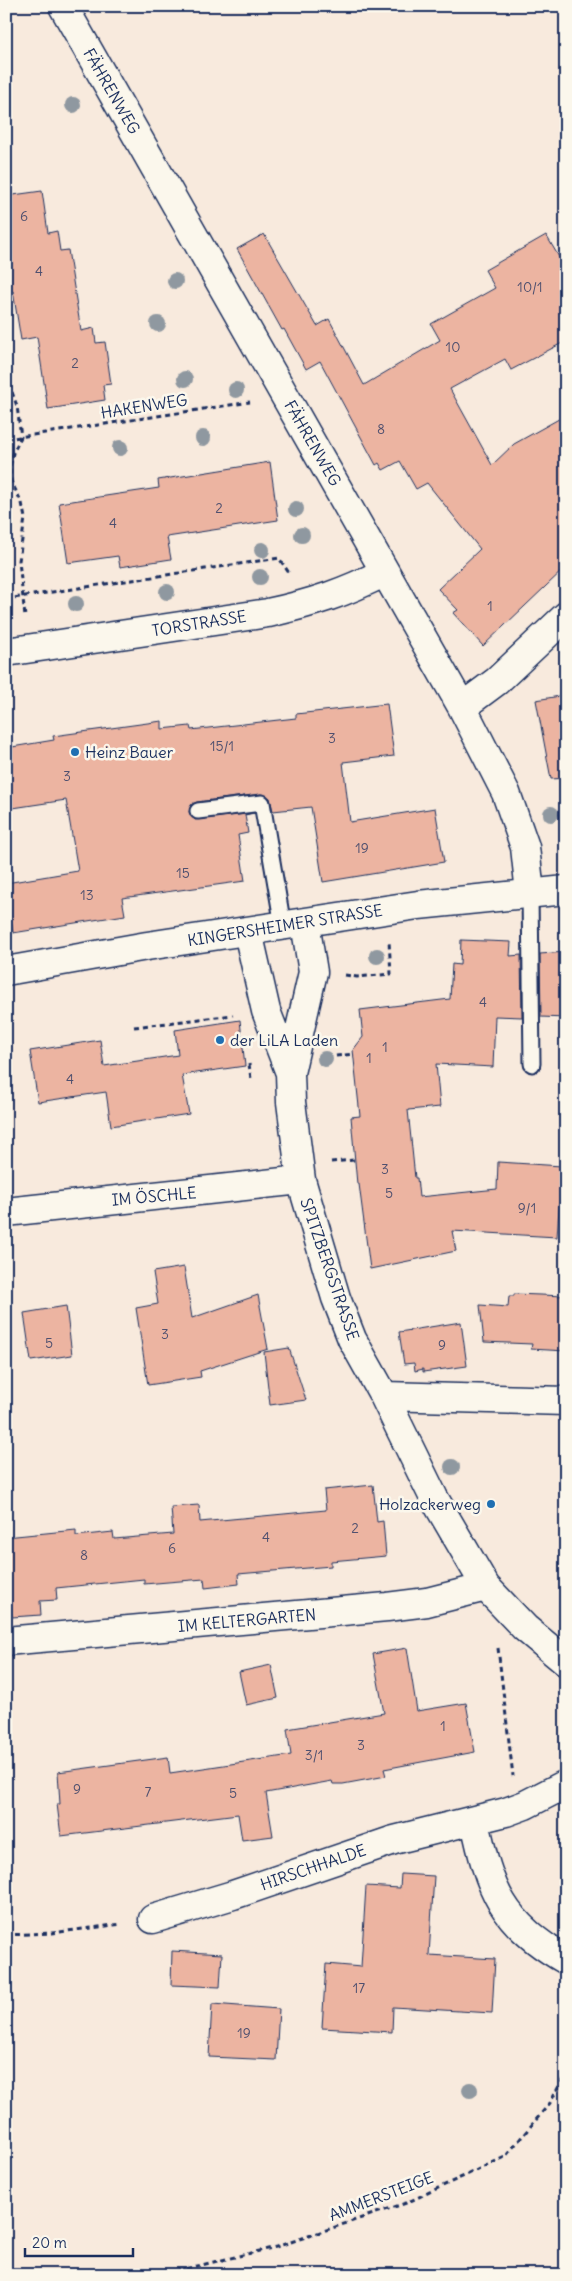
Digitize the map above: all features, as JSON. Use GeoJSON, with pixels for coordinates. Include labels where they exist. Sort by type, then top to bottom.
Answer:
{"type":"FeatureCollection","features":[{"type":"Feature","properties":{"kind":"street","name":"FÄHRENWEG"},"geometry":{"type":"LineString","coordinates":[[63,6],[462,707],[506,793],[525,847],[530,893]]}},
{"type":"Feature","properties":{"kind":"street","name":"TORSTRASSE"},"geometry":{"type":"LineString","coordinates":[[18,650],[268,612],[309,604],[348,591],[385,572]]}},
{"type":"Feature","properties":{"kind":"street"},"geometry":{"type":"LineString","coordinates":[[462,707],[497,681],[566,616]]}},
{"type":"Feature","properties":{"kind":"street","name":"KINGERSHEIMER STRASSE"},"geometry":{"type":"LineString","coordinates":[[6,971],[147,946],[418,906],[566,890]]}},
{"type":"Feature","properties":{"kind":"street","name":"SPITZBERGSTRASSE"},"geometry":{"type":"LineString","coordinates":[[294,925],[312,972],[290,1073],[294,1134],[301,1180],[336,1298],[356,1346],[384,1396],[434,1498],[494,1596],[525,1628],[566,1662]]}},
{"type":"Feature","properties":{"kind":"street","name":"SPITZBERGSTRASSE"},"geometry":{"type":"LineString","coordinates":[[248,932],[266,1011],[290,1073]]}},
{"type":"Feature","properties":{"kind":"street","name":"IM ÖSCHLE"},"geometry":{"type":"LineString","coordinates":[[6,1212],[301,1180]]}},
{"type":"Feature","properties":{"kind":"street"},"geometry":{"type":"LineString","coordinates":[[384,1396],[566,1401]]}},
{"type":"Feature","properties":{"kind":"street","name":"IM KELTERGARTEN"},"geometry":{"type":"LineString","coordinates":[[6,1641],[494,1596]]}},
{"type":"Feature","properties":{"kind":"street","name":"HIRSCHHALDE"},"geometry":{"type":"LineString","coordinates":[[153,1919],[215,1901],[394,1840],[475,1821],[518,1807],[566,1784]]}},
{"type":"Feature","properties":{"kind":"street"},"geometry":{"type":"LineString","coordinates":[[475,1821],[490,1882],[500,1901],[513,1919],[530,1937],[566,1961]]}},
{"type":"Feature","properties":{"kind":"lane"},"geometry":{"type":"LineString","coordinates":[[198,811],[262,803],[294,925]]}},
{"type":"Feature","properties":{"kind":"lane"},"geometry":{"type":"LineString","coordinates":[[530,893],[532,1064]]}},
{"type":"Feature","properties":{"kind":"path"},"geometry":{"type":"LineString","coordinates":[[6,375],[17,406],[21,436],[13,453],[10,467],[11,481],[22,503],[25,518],[19,561],[22,596],[18,650]]}},
{"type":"Feature","properties":{"kind":"path","name":"HAKENWEG"},"geometry":{"type":"LineString","coordinates":[[6,439],[236,405],[284,392]]}},
{"type":"Feature","properties":{"kind":"path"},"geometry":{"type":"LineString","coordinates":[[6,598],[279,558],[309,604]]}},
{"type":"Feature","properties":{"kind":"path"},"geometry":{"type":"LineString","coordinates":[[312,972],[357,977],[391,974]]}},
{"type":"Feature","properties":{"kind":"path"},"geometry":{"type":"LineString","coordinates":[[134,1027],[242,1014]]}},
{"type":"Feature","properties":{"kind":"path"},"geometry":{"type":"LineString","coordinates":[[334,1162],[355,1160]]}},
{"type":"Feature","properties":{"kind":"path"},"geometry":{"type":"LineString","coordinates":[[494,1596],[497,1619],[496,1634],[518,1807]]}},
{"type":"Feature","properties":{"kind":"path"},"geometry":{"type":"LineString","coordinates":[[6,1935],[61,1932],[153,1919]]}},
{"type":"Feature","properties":{"kind":"path","name":"AMMERSTEIGE"},"geometry":{"type":"LineString","coordinates":[[160,2275],[276,2247],[406,2203],[505,2157],[550,2103],[566,2073]]}},
{"type":"Feature","properties":{"kind":"building"},"geometry":{"type":"Polygon","coordinates":[[[42,191],[48,233],[57,231],[60,251],[68,250],[81,331],[94,328],[96,343],[105,342],[111,384],[103,385],[105,400],[48,409],[37,337],[21,340],[13,291],[6,292],[6,196],[42,191]]]}},
{"type":"Feature","properties":{"kind":"building"},"geometry":{"type":"Polygon","coordinates":[[[264,234],[317,326],[329,319],[364,385],[440,340],[431,324],[495,288],[485,270],[546,235],[566,269],[566,341],[511,370],[505,359],[450,389],[492,465],[514,444],[566,415],[566,567],[483,646],[453,613],[458,610],[438,589],[480,549],[427,483],[416,489],[400,461],[383,470],[379,463],[376,465],[320,361],[306,369],[237,249],[264,234]]]}},
{"type":"Feature","properties":{"kind":"building"},"geometry":{"type":"Polygon","coordinates":[[[270,462],[278,520],[167,537],[171,559],[120,567],[118,556],[68,563],[59,503],[159,488],[158,480],[270,462]]]}},
{"type":"Feature","properties":{"kind":"building"},"geometry":{"type":"Polygon","coordinates":[[[566,695],[566,778],[551,779],[536,700],[566,695]]]}},
{"type":"Feature","properties":{"kind":"building"},"geometry":{"type":"Polygon","coordinates":[[[387,704],[394,756],[343,762],[350,822],[435,808],[444,862],[323,882],[311,807],[273,811],[270,798],[261,794],[197,802],[192,804],[189,812],[195,820],[254,813],[245,815],[248,833],[238,835],[245,881],[122,898],[125,915],[13,933],[6,883],[78,871],[66,800],[6,809],[6,748],[54,740],[53,736],[162,721],[162,729],[190,726],[191,730],[296,718],[296,714],[387,704]]]}},
{"type":"Feature","properties":{"kind":"building"},"geometry":{"type":"Polygon","coordinates":[[[461,940],[511,942],[510,956],[521,955],[522,1017],[495,1016],[493,1067],[436,1064],[440,1107],[408,1110],[415,1178],[417,1178],[419,1197],[497,1189],[498,1162],[562,1166],[557,1237],[452,1231],[456,1251],[370,1269],[359,1184],[357,1184],[351,1117],[360,1116],[353,1050],[363,1037],[360,1010],[450,999],[452,964],[460,965],[461,940]]]}},
{"type":"Feature","properties":{"kind":"building"},"geometry":{"type":"Polygon","coordinates":[[[566,952],[566,1018],[541,1017],[540,954],[566,952]]]}},
{"type":"Feature","properties":{"kind":"building"},"geometry":{"type":"Polygon","coordinates":[[[240,1020],[245,1066],[182,1075],[189,1114],[111,1126],[106,1092],[38,1102],[30,1051],[100,1040],[104,1066],[178,1055],[175,1030],[240,1020]]]}},
{"type":"Feature","properties":{"kind":"building"},"geometry":{"type":"Polygon","coordinates":[[[184,1267],[192,1318],[258,1295],[268,1349],[200,1371],[201,1377],[148,1385],[136,1308],[158,1304],[153,1272],[184,1267]]]}},
{"type":"Feature","properties":{"kind":"building"},"geometry":{"type":"Polygon","coordinates":[[[514,1294],[566,1296],[566,1351],[531,1349],[532,1344],[484,1342],[480,1305],[508,1307],[509,1296],[514,1296],[514,1294]]]}},
{"type":"Feature","properties":{"kind":"building"},"geometry":{"type":"Polygon","coordinates":[[[66,1306],[72,1355],[31,1361],[24,1313],[66,1306]]]}},
{"type":"Feature","properties":{"kind":"building"},"geometry":{"type":"Polygon","coordinates":[[[461,1322],[467,1366],[423,1372],[423,1369],[415,1371],[414,1363],[404,1364],[399,1332],[461,1322]]]}},
{"type":"Feature","properties":{"kind":"building"},"geometry":{"type":"Polygon","coordinates":[[[289,1348],[306,1400],[270,1405],[264,1352],[289,1348]]]}},
{"type":"Feature","properties":{"kind":"building"},"geometry":{"type":"Polygon","coordinates":[[[373,1485],[377,1522],[383,1521],[386,1556],[331,1561],[331,1566],[238,1574],[239,1584],[205,1588],[204,1579],[144,1584],[144,1579],[56,1588],[57,1600],[40,1601],[41,1615],[12,1617],[8,1587],[6,1587],[6,1537],[76,1530],[76,1536],[113,1532],[114,1539],[173,1534],[171,1507],[199,1505],[200,1522],[326,1510],[324,1490],[373,1485]]]}},
{"type":"Feature","properties":{"kind":"building"},"geometry":{"type":"Polygon","coordinates":[[[407,1648],[417,1711],[466,1703],[475,1752],[384,1769],[386,1776],[343,1784],[333,1784],[332,1781],[266,1793],[273,1836],[242,1840],[238,1814],[61,1836],[57,1804],[60,1804],[58,1772],[168,1757],[170,1773],[291,1755],[287,1729],[384,1713],[373,1654],[407,1648]]]}},
{"type":"Feature","properties":{"kind":"building"},"geometry":{"type":"Polygon","coordinates":[[[271,1665],[278,1698],[246,1705],[239,1672],[271,1665]]]}},
{"type":"Feature","properties":{"kind":"building"},"geometry":{"type":"Polygon","coordinates":[[[401,1874],[434,1876],[429,1955],[495,1959],[492,2013],[393,2007],[392,2032],[322,2028],[326,1964],[361,1967],[366,1886],[400,1888],[401,1874]]]}},
{"type":"Feature","properties":{"kind":"building"},"geometry":{"type":"Polygon","coordinates":[[[172,1951],[222,1954],[220,1987],[171,1985],[172,1951]]]}},
{"type":"Feature","properties":{"kind":"building"},"geometry":{"type":"Polygon","coordinates":[[[212,2004],[279,2009],[276,2060],[209,2057],[212,2004]]]}},
{"type":"Feature","properties":{"kind":"place","name":"Heinz Bauer"},"geometry":{"type":"Point","coordinates":[75,752]}},
{"type":"Feature","properties":{"kind":"place","name":"der LiLA Laden"},"geometry":{"type":"Point","coordinates":[220,1040]}},
{"type":"Feature","properties":{"kind":"place","name":"Holzackerweg"},"geometry":{"type":"Point","coordinates":[491,1504]}}]}
